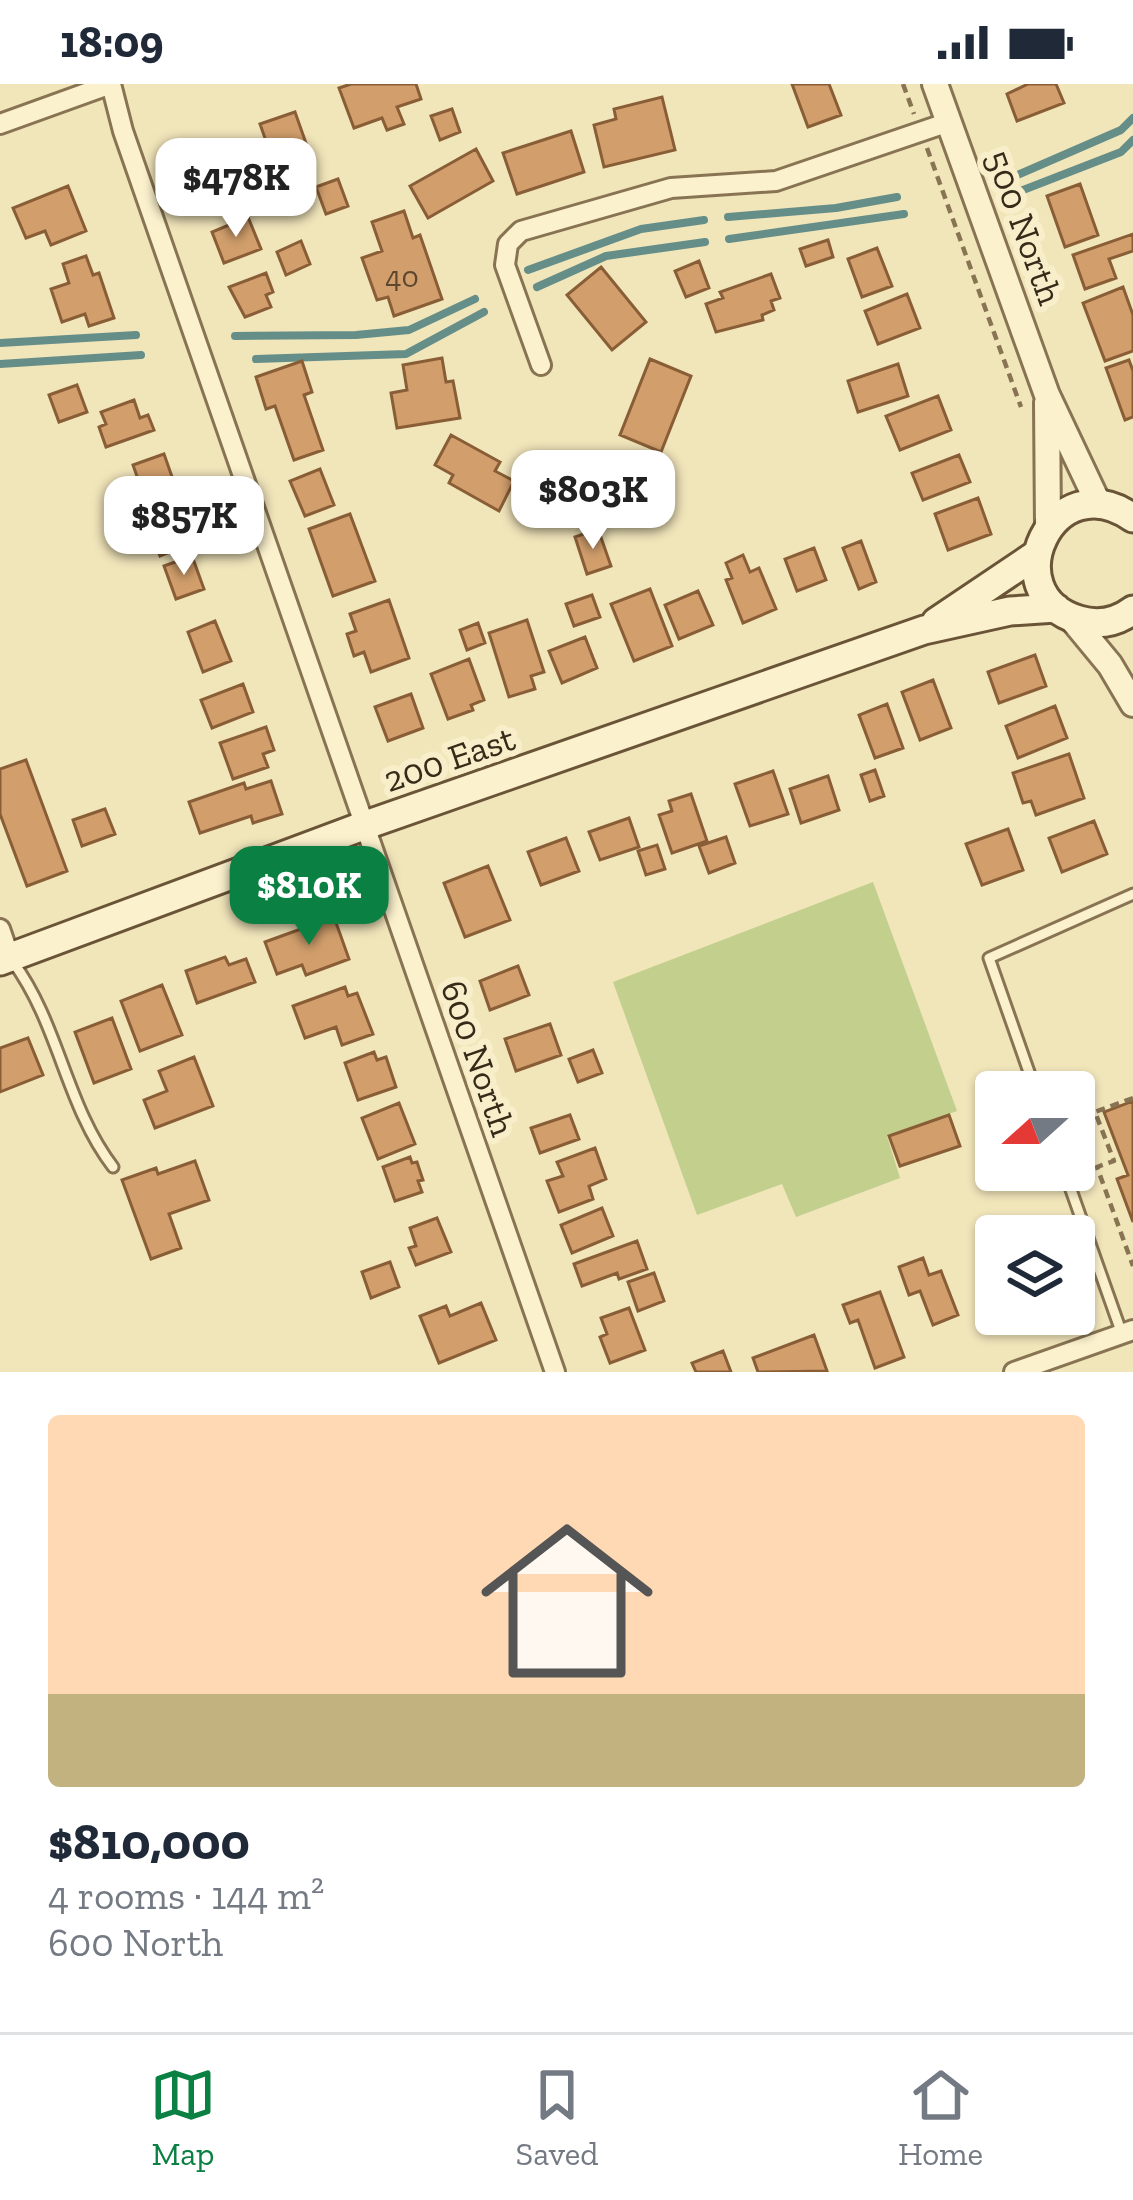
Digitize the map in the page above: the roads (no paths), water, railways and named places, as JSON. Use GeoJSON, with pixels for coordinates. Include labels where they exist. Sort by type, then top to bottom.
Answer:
{"type":"FeatureCollection","features":[{"type":"Feature","properties":{"kind":"main road"},"geometry":{"type":"LineString","coordinates":[[1064,613],[1043,593],[1037,574],[1037,554],[1048,526],[1072,509],[1099,505],[1132,516]]}},
{"type":"Feature","properties":{"kind":"main road","name":"200 East"},"geometry":{"type":"LineString","coordinates":[[924,630],[1037,554]]}},
{"type":"Feature","properties":{"kind":"main road","name":"200 East"},"geometry":{"type":"LineString","coordinates":[[5,959],[363,826],[924,630],[1010,611],[1064,613],[1091,623],[1110,622],[1133,610]]}},
{"type":"Feature","properties":{"kind":"street"},"geometry":{"type":"LineString","coordinates":[[0,124],[111,84]]}},
{"type":"Feature","properties":{"kind":"street","name":"600 North"},"geometry":{"type":"LineString","coordinates":[[111,84],[123,131],[555,1372]]}},
{"type":"Feature","properties":{"kind":"street","name":"500 North"},"geometry":{"type":"LineString","coordinates":[[934,84],[1048,395],[1099,505]]}},
{"type":"Feature","properties":{"kind":"street"},"geometry":{"type":"LineString","coordinates":[[541,364],[505,265],[508,244],[521,231],[671,188],[776,181],[949,122]]}},
{"type":"Feature","properties":{"kind":"street","name":"500 North"},"geometry":{"type":"LineString","coordinates":[[1048,395],[1048,526]]}},
{"type":"Feature","properties":{"kind":"street"},"geometry":{"type":"LineString","coordinates":[[1064,613],[1111,665],[1133,704]]}},
{"type":"Feature","properties":{"kind":"street"},"geometry":{"type":"LineString","coordinates":[[0,929],[5,959]]}},
{"type":"Feature","properties":{"kind":"street"},"geometry":{"type":"LineString","coordinates":[[1015,1372],[1128,1332]]}},
{"type":"Feature","properties":{"kind":"lane"},"geometry":{"type":"LineString","coordinates":[[1029,1071],[989,958],[1133,894]]}},
{"type":"Feature","properties":{"kind":"lane"},"geometry":{"type":"LineString","coordinates":[[5,959],[35,992],[77,1106],[113,1167]]}},
{"type":"Feature","properties":{"kind":"lane"},"geometry":{"type":"LineString","coordinates":[[1072,1191],[1128,1332]]}},
{"type":"Feature","properties":{"kind":"waterway"},"geometry":{"type":"LineString","coordinates":[[1013,177],[1121,130],[1133,118]]}},
{"type":"Feature","properties":{"kind":"waterway"},"geometry":{"type":"LineString","coordinates":[[1018,192],[1121,152],[1133,140]]}},
{"type":"Feature","properties":{"kind":"waterway"},"geometry":{"type":"LineString","coordinates":[[728,217],[836,208],[897,197]]}},
{"type":"Feature","properties":{"kind":"waterway"},"geometry":{"type":"LineString","coordinates":[[729,239],[904,214]]}},
{"type":"Feature","properties":{"kind":"waterway"},"geometry":{"type":"LineString","coordinates":[[528,270],[641,229],[704,220]]}},
{"type":"Feature","properties":{"kind":"waterway"},"geometry":{"type":"LineString","coordinates":[[537,287],[606,256],[705,242]]}},
{"type":"Feature","properties":{"kind":"waterway"},"geometry":{"type":"LineString","coordinates":[[235,336],[409,330],[475,299]]}},
{"type":"Feature","properties":{"kind":"waterway"},"geometry":{"type":"LineString","coordinates":[[256,359],[406,354],[484,312]]}},
{"type":"Feature","properties":{"kind":"waterway"},"geometry":{"type":"LineString","coordinates":[[0,343],[136,335]]}},
{"type":"Feature","properties":{"kind":"waterway"},"geometry":{"type":"LineString","coordinates":[[0,364],[141,355]]}}]}
